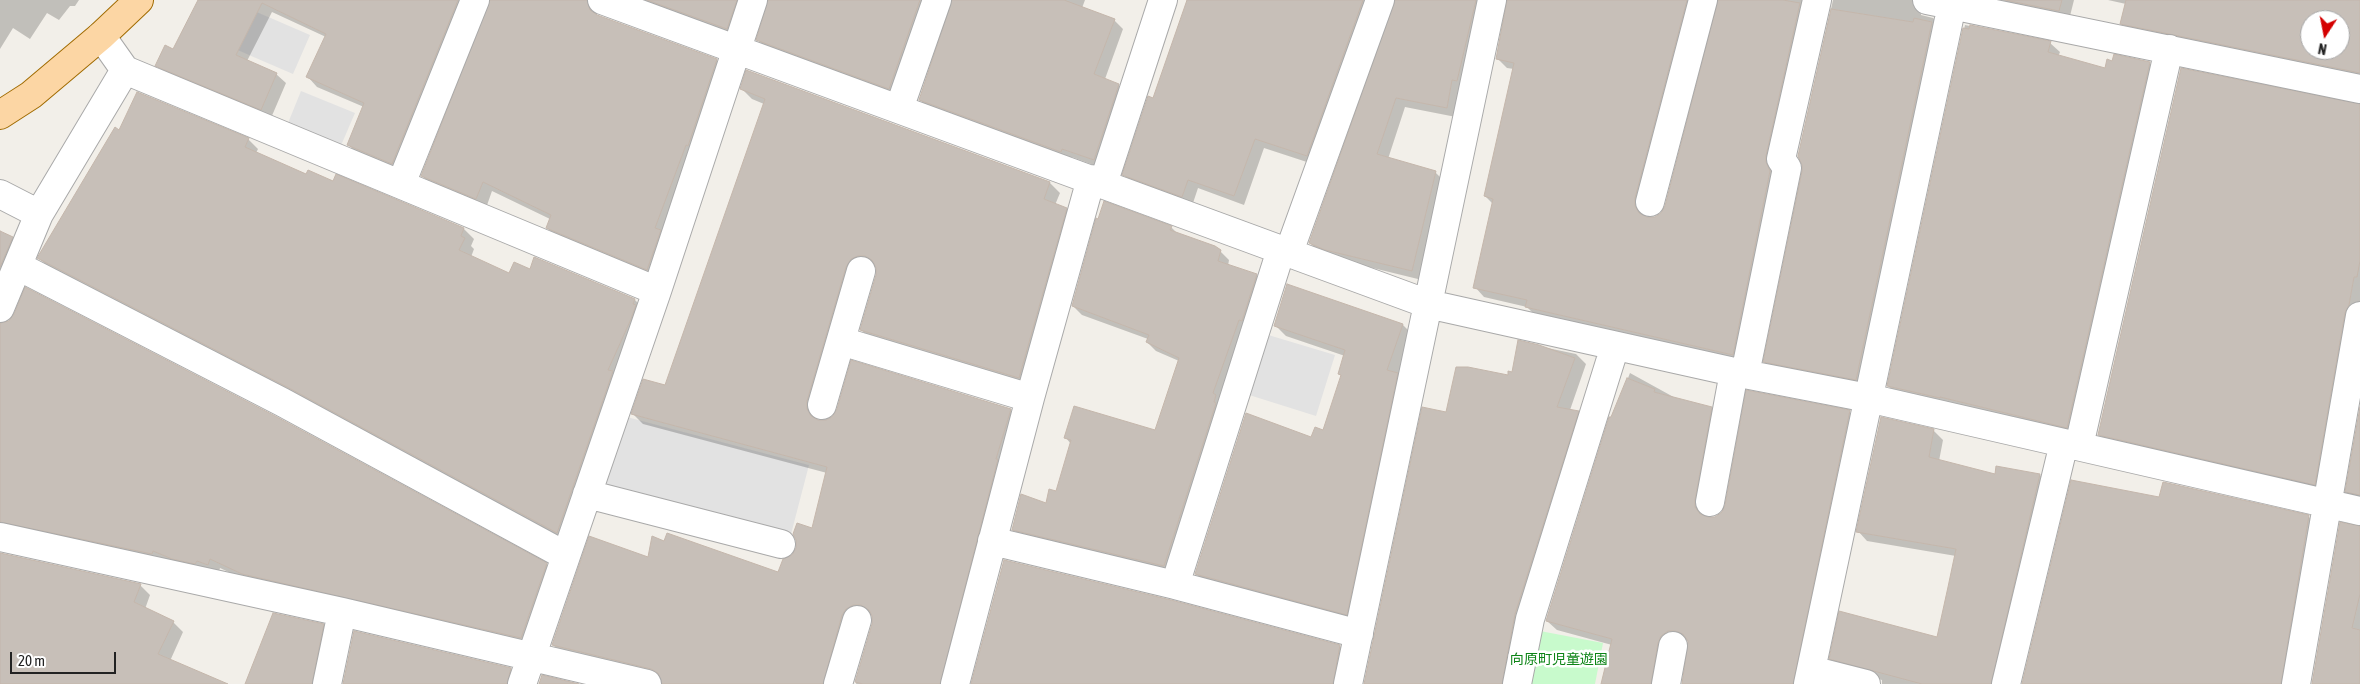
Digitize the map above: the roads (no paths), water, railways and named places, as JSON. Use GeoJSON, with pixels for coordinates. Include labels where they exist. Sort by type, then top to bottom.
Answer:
{"type":"FeatureCollection","features":[{"type":"Feature","properties":{"kind":"main road"},"geometry":{"type":"LineString","coordinates":[[0,115],[31,95],[101,36],[139,0]]}},
{"type":"Feature","properties":{"kind":"street"},"geometry":{"type":"LineString","coordinates":[[401,184],[475,0]]}},
{"type":"Feature","properties":{"kind":"street"},"geometry":{"type":"LineString","coordinates":[[602,0],[1428,304],[1739,373],[1868,398],[2360,511]]}},
{"type":"Feature","properties":{"kind":"street"},"geometry":{"type":"LineString","coordinates":[[522,684],[657,291],[753,0]]}},
{"type":"Feature","properties":{"kind":"street"},"geometry":{"type":"LineString","coordinates":[[898,109],[937,0]]}},
{"type":"Feature","properties":{"kind":"street"},"geometry":{"type":"LineString","coordinates":[[955,684],[1030,398],[1097,182],[1163,0]]}},
{"type":"Feature","properties":{"kind":"street"},"geometry":{"type":"LineString","coordinates":[[1175,585],[1285,250],[1380,0]]}},
{"type":"Feature","properties":{"kind":"street"},"geometry":{"type":"LineString","coordinates":[[1348,684],[1492,0]]}},
{"type":"Feature","properties":{"kind":"street"},"geometry":{"type":"LineString","coordinates":[[1650,202],[1703,0]]}},
{"type":"Feature","properties":{"kind":"street"},"geometry":{"type":"LineString","coordinates":[[1710,502],[1787,168],[1781,158],[1817,0]]}},
{"type":"Feature","properties":{"kind":"street"},"geometry":{"type":"LineString","coordinates":[[1866,684],[1809,677],[1868,398],[1944,2],[2360,89]]}},
{"type":"Feature","properties":{"kind":"street"},"geometry":{"type":"LineString","coordinates":[[101,36],[125,70],[657,291]]}},
{"type":"Feature","properties":{"kind":"street"},"geometry":{"type":"LineString","coordinates":[[2006,684],[2072,445],[2169,49]]}},
{"type":"Feature","properties":{"kind":"street"},"geometry":{"type":"LineString","coordinates":[[0,308],[39,214],[125,70]]}},
{"type":"Feature","properties":{"kind":"street"},"geometry":{"type":"LineString","coordinates":[[0,194],[39,214]]}},
{"type":"Feature","properties":{"kind":"street"},"geometry":{"type":"LineString","coordinates":[[18,266],[282,402],[566,556]]}},
{"type":"Feature","properties":{"kind":"street"},"geometry":{"type":"LineString","coordinates":[[822,405],[861,271]]}},
{"type":"Feature","properties":{"kind":"street"},"geometry":{"type":"LineString","coordinates":[[2296,684],[2360,316]]}},
{"type":"Feature","properties":{"kind":"street"},"geometry":{"type":"LineString","coordinates":[[841,341],[1030,398]]}},
{"type":"Feature","properties":{"kind":"street"},"geometry":{"type":"LineString","coordinates":[[1517,684],[1530,619],[1615,346]]}},
{"type":"Feature","properties":{"kind":"street"},"geometry":{"type":"LineString","coordinates":[[587,494],[781,544]]}},
{"type":"Feature","properties":{"kind":"street"},"geometry":{"type":"LineString","coordinates":[[0,537],[342,612],[647,684]]}},
{"type":"Feature","properties":{"kind":"street"},"geometry":{"type":"LineString","coordinates":[[992,541],[1175,585],[1359,634]]}},
{"type":"Feature","properties":{"kind":"street"},"geometry":{"type":"LineString","coordinates":[[327,684],[342,612]]}},
{"type":"Feature","properties":{"kind":"street"},"geometry":{"type":"LineString","coordinates":[[838,684],[857,620]]}},
{"type":"Feature","properties":{"kind":"street"},"geometry":{"type":"LineString","coordinates":[[1666,684],[1673,646]]}},
{"type":"Feature","properties":{"kind":"park label","name":"向原町児童遊園"},"geometry":{"type":"Point","coordinates":[1559,660]}}]}
